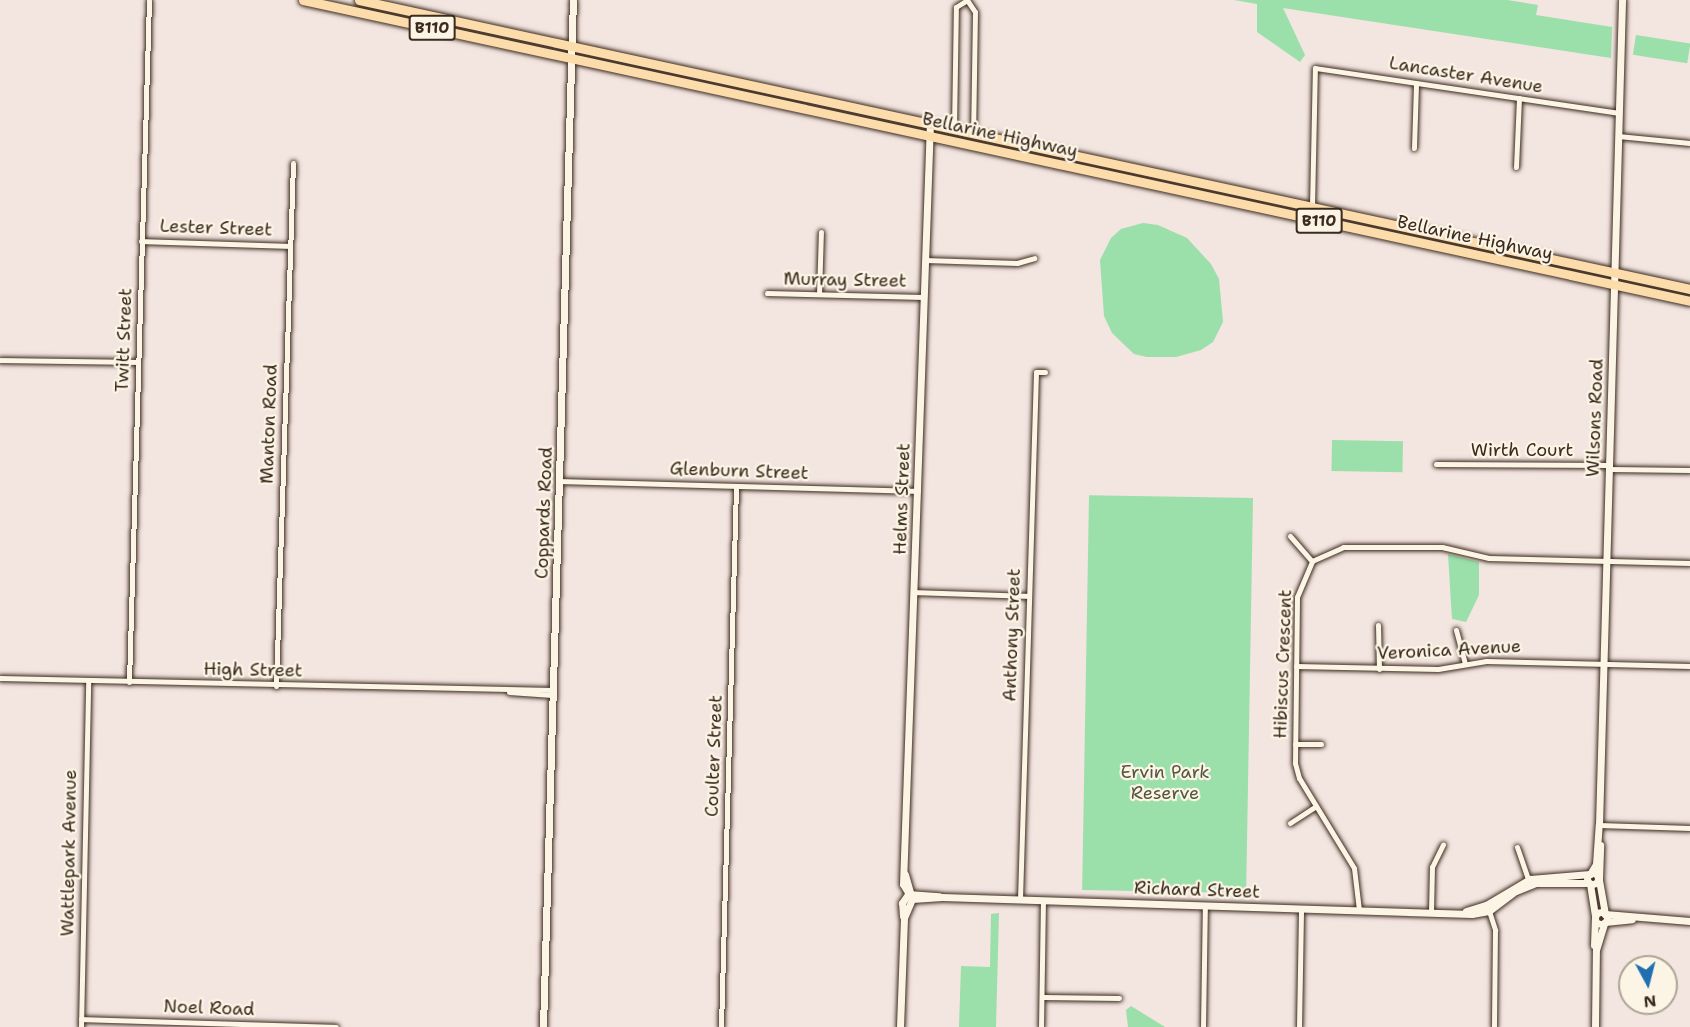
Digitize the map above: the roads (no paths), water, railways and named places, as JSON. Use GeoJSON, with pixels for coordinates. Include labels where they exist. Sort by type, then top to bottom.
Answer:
{"type":"FeatureCollection","features":[{"type":"Feature","properties":{"kind":"highway","name":"Bellarine Highway"},"geometry":{"type":"LineString","coordinates":[[303,0],[1690,301]]}},
{"type":"Feature","properties":{"kind":"highway","name":"Bellarine Highway"},"geometry":{"type":"LineString","coordinates":[[358,0],[1690,289]]}},
{"type":"Feature","properties":{"kind":"street","name":"Twitt Street"},"geometry":{"type":"LineString","coordinates":[[129,682],[149,0]]}},
{"type":"Feature","properties":{"kind":"street","name":"Coppards Road"},"geometry":{"type":"LineString","coordinates":[[543,1027],[573,0]]}},
{"type":"Feature","properties":{"kind":"street"},"geometry":{"type":"LineString","coordinates":[[954,129],[956,8],[967,0],[975,12],[973,134]]}},
{"type":"Feature","properties":{"kind":"street","name":"Wilsons Road"},"geometry":{"type":"LineString","coordinates":[[1594,1027],[1595,918],[1589,884],[1590,874],[1596,864],[1599,837],[1622,0]]}},
{"type":"Feature","properties":{"kind":"street","name":"Lancaster Avenue"},"geometry":{"type":"LineString","coordinates":[[1312,207],[1310,191],[1312,73],[1315,68],[1619,113]]}},
{"type":"Feature","properties":{"kind":"street"},"geometry":{"type":"LineString","coordinates":[[1414,148],[1416,82]]}},
{"type":"Feature","properties":{"kind":"street"},"geometry":{"type":"LineString","coordinates":[[1516,167],[1519,98]]}},
{"type":"Feature","properties":{"kind":"street","name":"Helms Street"},"geometry":{"type":"LineString","coordinates":[[911,896],[905,874],[930,124]]}},
{"type":"Feature","properties":{"kind":"street"},"geometry":{"type":"LineString","coordinates":[[1618,136],[1690,142]]}},
{"type":"Feature","properties":{"kind":"street","name":"Manton Road"},"geometry":{"type":"LineString","coordinates":[[276,686],[293,164]]}},
{"type":"Feature","properties":{"kind":"street"},"geometry":{"type":"LineString","coordinates":[[819,294],[821,232]]}},
{"type":"Feature","properties":{"kind":"street","name":"Lester Street"},"geometry":{"type":"LineString","coordinates":[[141,241],[289,246]]}},
{"type":"Feature","properties":{"kind":"street"},"geometry":{"type":"LineString","coordinates":[[925,260],[1017,263],[1034,258]]}},
{"type":"Feature","properties":{"kind":"street","name":"Murray Street"},"geometry":{"type":"LineString","coordinates":[[767,293],[923,297]]}},
{"type":"Feature","properties":{"kind":"street"},"geometry":{"type":"LineString","coordinates":[[0,360],[138,362]]}},
{"type":"Feature","properties":{"kind":"street"},"geometry":{"type":"LineString","coordinates":[[1029,369],[1045,372]]}},
{"type":"Feature","properties":{"kind":"street","name":"Anthony Street"},"geometry":{"type":"LineString","coordinates":[[1020,899],[1036,372]]}},
{"type":"Feature","properties":{"kind":"street","name":"Wirth Court"},"geometry":{"type":"LineString","coordinates":[[1436,464],[1690,470]]}},
{"type":"Feature","properties":{"kind":"street","name":"Glenburn Street"},"geometry":{"type":"LineString","coordinates":[[560,481],[918,491]]}},
{"type":"Feature","properties":{"kind":"street","name":"Coulter Street"},"geometry":{"type":"LineString","coordinates":[[721,1027],[736,486]]}},
{"type":"Feature","properties":{"kind":"street"},"geometry":{"type":"LineString","coordinates":[[1290,536],[1312,561],[1342,547],[1442,547],[1489,558],[1690,563]]}},
{"type":"Feature","properties":{"kind":"street","name":"Hibiscus Crescent"},"geometry":{"type":"LineString","coordinates":[[1312,561],[1297,597],[1295,744],[1299,778],[1354,868],[1359,910]]}},
{"type":"Feature","properties":{"kind":"street"},"geometry":{"type":"LineString","coordinates":[[914,592],[1029,596]]}},
{"type":"Feature","properties":{"kind":"street"},"geometry":{"type":"LineString","coordinates":[[1378,625],[1379,669]]}},
{"type":"Feature","properties":{"kind":"street"},"geometry":{"type":"LineString","coordinates":[[1456,630],[1465,664]]}},
{"type":"Feature","properties":{"kind":"street","name":"Veronica Avenue"},"geometry":{"type":"LineString","coordinates":[[1296,666],[1438,669],[1486,661],[1690,666]]}},
{"type":"Feature","properties":{"kind":"street","name":"High Street"},"geometry":{"type":"LineString","coordinates":[[0,678],[552,693]]}},
{"type":"Feature","properties":{"kind":"street","name":"Wattlepark Avenue"},"geometry":{"type":"LineString","coordinates":[[81,1027],[88,680]]}},
{"type":"Feature","properties":{"kind":"street"},"geometry":{"type":"LineString","coordinates":[[1295,744],[1321,744]]}},
{"type":"Feature","properties":{"kind":"street"},"geometry":{"type":"LineString","coordinates":[[1290,823],[1316,806]]}},
{"type":"Feature","properties":{"kind":"street"},"geometry":{"type":"LineString","coordinates":[[1599,825],[1690,828]]}},
{"type":"Feature","properties":{"kind":"street","name":"Wilsons Road"},"geometry":{"type":"LineString","coordinates":[[1596,953],[1605,918],[1599,879],[1602,860],[1599,837]]}},
{"type":"Feature","properties":{"kind":"street"},"geometry":{"type":"LineString","coordinates":[[1431,911],[1432,867],[1443,844]]}},
{"type":"Feature","properties":{"kind":"street"},"geometry":{"type":"LineString","coordinates":[[1517,847],[1529,882]]}},
{"type":"Feature","properties":{"kind":"street"},"geometry":{"type":"LineString","coordinates":[[1494,1027],[1496,930],[1487,908],[1529,882],[1590,874],[1599,879]]}},
{"type":"Feature","properties":{"kind":"street"},"geometry":{"type":"LineString","coordinates":[[1529,882],[1589,884],[1599,879]]}},
{"type":"Feature","properties":{"kind":"street"},"geometry":{"type":"LineString","coordinates":[[900,1027],[904,918],[911,896]]}},
{"type":"Feature","properties":{"kind":"street","name":"Richard Street"},"geometry":{"type":"LineString","coordinates":[[911,896],[1452,912],[1487,908]]}},
{"type":"Feature","properties":{"kind":"street"},"geometry":{"type":"LineString","coordinates":[[1041,1027],[1043,900]]}},
{"type":"Feature","properties":{"kind":"street"},"geometry":{"type":"LineString","coordinates":[[1203,1027],[1205,906]]}},
{"type":"Feature","properties":{"kind":"street"},"geometry":{"type":"LineString","coordinates":[[1299,1027],[1301,908]]}},
{"type":"Feature","properties":{"kind":"street"},"geometry":{"type":"LineString","coordinates":[[1595,918],[1599,913],[1605,918],[1690,921]]}},
{"type":"Feature","properties":{"kind":"street"},"geometry":{"type":"LineString","coordinates":[[1042,997],[1119,998]]}},
{"type":"Feature","properties":{"kind":"street","name":"Noel Road"},"geometry":{"type":"LineString","coordinates":[[81,1019],[336,1027]]}},
{"type":"Feature","properties":{"kind":"park label","name":"Ervin Park Reserve"},"geometry":{"type":"Point","coordinates":[1165,783]}}]}
